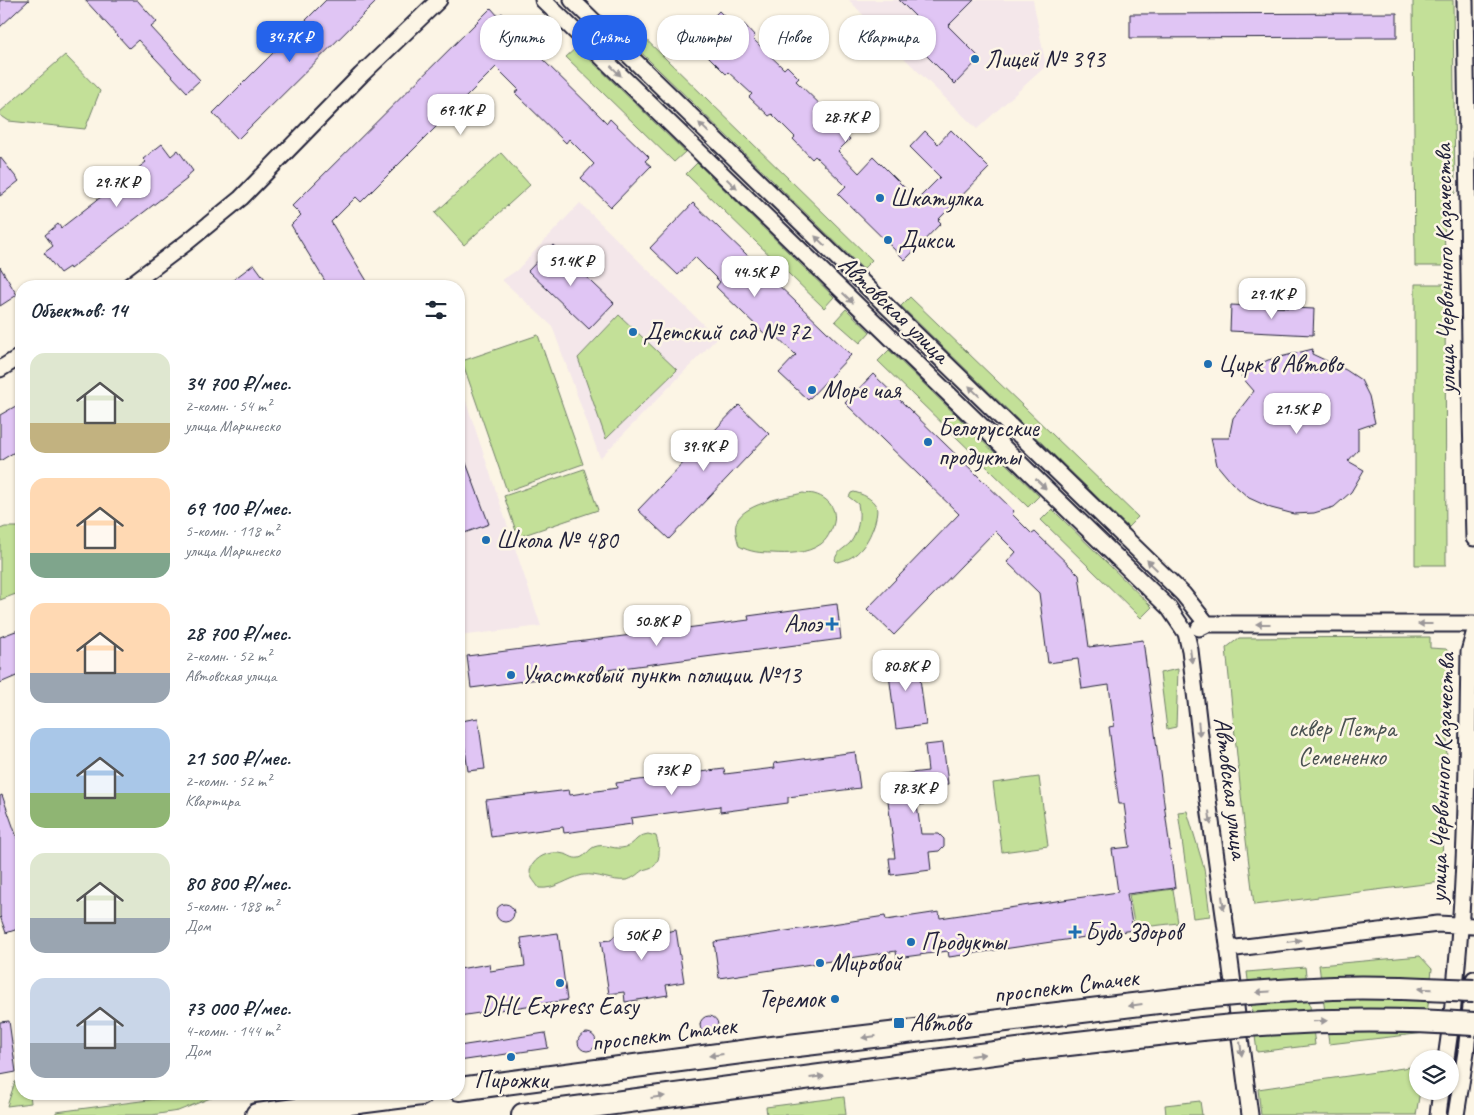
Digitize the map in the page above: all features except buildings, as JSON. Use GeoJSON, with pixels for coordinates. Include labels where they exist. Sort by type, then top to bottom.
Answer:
{"type":"FeatureCollection","features":[{"type":"Feature","properties":{"kind":"main road","name":"проспект Стачек"},"geometry":{"type":"LineString","coordinates":[[465,1088],[774,1048],[1251,993],[1335,988],[1474,991]]}},
{"type":"Feature","properties":{"kind":"main road"},"geometry":{"type":"LineString","coordinates":[[523,1115],[1033,1048],[1252,1024],[1323,1020],[1430,1021],[1474,1024]]}},
{"type":"Feature","properties":{"kind":"main road"},"geometry":{"type":"LineString","coordinates":[[257,1115],[374,1100]]}},
{"type":"Feature","properties":{"kind":"street"},"geometry":{"type":"LineString","coordinates":[[137,280],[241,198],[361,75],[439,0]]}},
{"type":"Feature","properties":{"kind":"street","name":"Автовская улица"},"geometry":{"type":"LineString","coordinates":[[543,0],[1169,608],[1186,633],[1190,650],[1205,778],[1250,1115]]}},
{"type":"Feature","properties":{"kind":"street","name":"Автовская улица"},"geometry":{"type":"LineString","coordinates":[[572,0],[1183,594],[1207,624]]}},
{"type":"Feature","properties":{"kind":"street","name":"улица Червонного Казачества"},"geometry":{"type":"LineString","coordinates":[[1466,0],[1474,538]]}},
{"type":"Feature","properties":{"kind":"street"},"geometry":{"type":"LineString","coordinates":[[0,369],[15,360]]}},
{"type":"Feature","properties":{"kind":"street"},"geometry":{"type":"LineString","coordinates":[[1186,633],[1207,624],[1474,624]]}},
{"type":"Feature","properties":{"kind":"street","name":"улица Червонного Казачества"},"geometry":{"type":"LineString","coordinates":[[1447,1050],[1467,925],[1466,783],[1469,652],[1474,634]]}},
{"type":"Feature","properties":{"kind":"street"},"geometry":{"type":"LineString","coordinates":[[1228,949],[1438,924],[1467,925]]}},
{"type":"Feature","properties":{"kind":"street"},"geometry":{"type":"LineString","coordinates":[[1456,1115],[1466,1052],[1474,979]]}},
{"type":"Feature","properties":{"kind":"street"},"geometry":{"type":"LineString","coordinates":[[1438,1115],[1440,1100]]}},
{"type":"Feature","properties":{"kind":"shaded area","name":"Лицей № 393"},"geometry":{"type":"Polygon","coordinates":[[[849,0],[1033,0],[1046,66],[977,129],[906,60],[936,60],[936,15],[863,15],[849,0]]]}},
{"type":"Feature","properties":{"kind":"shaded area","name":"Детский сад № 72"},"geometry":{"type":"Polygon","coordinates":[[[580,203],[717,338],[600,458],[552,326],[502,280],[517,270],[580,203]]]}},
{"type":"Feature","properties":{"kind":"shaded area","name":"Школа № 480"},"geometry":{"type":"Polygon","coordinates":[[[465,399],[484,455],[541,626],[465,635],[465,399]]]}},
{"type":"Feature","properties":{"kind":"green space"},"geometry":{"type":"Polygon","coordinates":[[[1413,0],[1453,0],[1455,193],[1444,201],[1445,266],[1415,266],[1413,0]]]}},
{"type":"Feature","properties":{"kind":"green space"},"geometry":{"type":"Polygon","coordinates":[[[647,40],[657,50],[657,60],[667,60],[872,260],[863,269],[647,58],[647,40]]]}},
{"type":"Feature","properties":{"kind":"green space"},"geometry":{"type":"Polygon","coordinates":[[[572,52],[572,60],[590,60],[685,152],[674,162],[566,57],[572,52]]]}},
{"type":"Feature","properties":{"kind":"green space"},"geometry":{"type":"Polygon","coordinates":[[[65,55],[100,91],[85,129],[9,121],[0,115],[0,112],[65,55]]]}},
{"type":"Feature","properties":{"kind":"green space"},"geometry":{"type":"Polygon","coordinates":[[[501,153],[530,185],[464,245],[435,213],[501,153]]]}},
{"type":"Feature","properties":{"kind":"green space"},"geometry":{"type":"Polygon","coordinates":[[[697,163],[834,297],[824,308],[686,174],[697,163]]]}},
{"type":"Feature","properties":{"kind":"green space"},"geometry":{"type":"Polygon","coordinates":[[[1415,284],[1445,284],[1446,565],[1415,565],[1415,284]]]}},
{"type":"Feature","properties":{"kind":"green space"},"geometry":{"type":"Polygon","coordinates":[[[910,297],[1138,517],[1128,527],[901,306],[910,297]]]}},
{"type":"Feature","properties":{"kind":"green space"},"geometry":{"type":"Polygon","coordinates":[[[846,309],[870,332],[860,343],[835,321],[846,309]]]}},
{"type":"Feature","properties":{"kind":"green space"},"geometry":{"type":"Polygon","coordinates":[[[619,315],[677,370],[606,439],[578,358],[619,315]]]}},
{"type":"Feature","properties":{"kind":"green space"},"geometry":{"type":"Polygon","coordinates":[[[538,335],[583,464],[507,491],[465,370],[465,360],[538,335]]]}},
{"type":"Feature","properties":{"kind":"green space"},"geometry":{"type":"Polygon","coordinates":[[[889,350],[1039,496],[1028,507],[878,361],[889,350]]]}},
{"type":"Feature","properties":{"kind":"green space"},"geometry":{"type":"Polygon","coordinates":[[[584,469],[598,510],[518,537],[504,496],[584,469]]]}},
{"type":"Feature","properties":{"kind":"green space"},"geometry":{"type":"Polygon","coordinates":[[[854,492],[872,501],[876,506],[877,514],[870,536],[862,548],[851,557],[837,562],[835,560],[837,555],[850,543],[858,525],[858,504],[849,497],[854,492]]]}},
{"type":"Feature","properties":{"kind":"green space"},"geometry":{"type":"Polygon","coordinates":[[[803,493],[821,496],[833,509],[833,526],[822,543],[804,552],[791,553],[759,552],[747,550],[739,546],[736,525],[743,513],[758,505],[803,493]]]}},
{"type":"Feature","properties":{"kind":"green space"},"geometry":{"type":"Polygon","coordinates":[[[1052,509],[1152,607],[1141,618],[1041,520],[1052,509]]]}},
{"type":"Feature","properties":{"kind":"green space"},"geometry":{"type":"Polygon","coordinates":[[[15,527],[15,594],[0,600],[0,529],[15,527]]]}},
{"type":"Feature","properties":{"kind":"green space","name":"сквер Петра Семененко"},"geometry":{"type":"Polygon","coordinates":[[[1430,637],[1430,648],[1446,649],[1451,655],[1441,882],[1254,905],[1226,648],[1239,638],[1430,637]]]}},
{"type":"Feature","properties":{"kind":"green space"},"geometry":{"type":"Polygon","coordinates":[[[1178,669],[1176,727],[1167,729],[1160,673],[1178,669]]]}},
{"type":"Feature","properties":{"kind":"green space"},"geometry":{"type":"Polygon","coordinates":[[[1039,777],[1048,846],[1002,852],[993,783],[1039,777]]]}},
{"type":"Feature","properties":{"kind":"green space"},"geometry":{"type":"Polygon","coordinates":[[[1187,811],[1204,868],[1210,916],[1193,918],[1178,812],[1187,811]]]}},
{"type":"Feature","properties":{"kind":"green space"},"geometry":{"type":"Polygon","coordinates":[[[643,835],[656,836],[659,848],[657,863],[628,879],[615,880],[594,875],[583,875],[556,886],[539,888],[530,874],[533,864],[547,854],[560,853],[579,858],[594,847],[626,847],[643,835]]]}},
{"type":"Feature","properties":{"kind":"green space"},"geometry":{"type":"Polygon","coordinates":[[[1173,889],[1178,923],[1135,928],[1129,895],[1173,889]]]}},
{"type":"Feature","properties":{"kind":"green space"},"geometry":{"type":"Polygon","coordinates":[[[1420,956],[1432,969],[1425,1033],[1329,1044],[1319,965],[1420,956]]]}},
{"type":"Feature","properties":{"kind":"green space"},"geometry":{"type":"Polygon","coordinates":[[[1305,967],[1315,1045],[1257,1052],[1247,972],[1305,967]]]}},
{"type":"Feature","properties":{"kind":"green space"},"geometry":{"type":"Polygon","coordinates":[[[1409,1067],[1409,1100],[1418,1100],[1416,1115],[1261,1115],[1258,1089],[1409,1067]]]}},
{"type":"Feature","properties":{"kind":"green space"},"geometry":{"type":"Polygon","coordinates":[[[15,1082],[15,1100],[31,1100],[31,1103],[7,1106],[15,1082]]]}},
{"type":"Feature","properties":{"kind":"green space"},"geometry":{"type":"Polygon","coordinates":[[[844,1097],[846,1115],[767,1115],[766,1107],[844,1097]]]}},
{"type":"Feature","properties":{"kind":"green space"},"geometry":{"type":"Polygon","coordinates":[[[149,1100],[206,1100],[178,1111],[152,1115],[56,1115],[56,1112],[149,1100]]]}},
{"type":"Feature","properties":{"kind":"green space"},"geometry":{"type":"Polygon","coordinates":[[[1200,1101],[1202,1115],[1166,1115],[1165,1105],[1200,1101]]]}},
{"type":"Feature","properties":{"kind":"place","name":"Лицей № 393"},"geometry":{"type":"Point","coordinates":[975,59]}},
{"type":"Feature","properties":{"kind":"place","name":"Шкатулка"},"geometry":{"type":"Point","coordinates":[880,198]}},
{"type":"Feature","properties":{"kind":"place","name":"Дикси"},"geometry":{"type":"Point","coordinates":[888,240]}},
{"type":"Feature","properties":{"kind":"place","name":"Детский сад № 72"},"geometry":{"type":"Point","coordinates":[633,332]}},
{"type":"Feature","properties":{"kind":"place","name":"Цирк в Автово"},"geometry":{"type":"Point","coordinates":[1208,364]}},
{"type":"Feature","properties":{"kind":"place","name":"Море чая"},"geometry":{"type":"Point","coordinates":[812,390]}},
{"type":"Feature","properties":{"kind":"place","name":"Белорусские продукты"},"geometry":{"type":"Point","coordinates":[928,442]}},
{"type":"Feature","properties":{"kind":"place","name":"Школа № 480"},"geometry":{"type":"Point","coordinates":[486,540]}},
{"type":"Feature","properties":{"kind":"place","name":"Алоэ"},"geometry":{"type":"Point","coordinates":[832,624]}},
{"type":"Feature","properties":{"kind":"place","name":"Участковый пункт полиции №13"},"geometry":{"type":"Point","coordinates":[511,675]}},
{"type":"Feature","properties":{"kind":"place","name":"Будь Здоров"},"geometry":{"type":"Point","coordinates":[1075,932]}},
{"type":"Feature","properties":{"kind":"place","name":"Продукты"},"geometry":{"type":"Point","coordinates":[911,942]}},
{"type":"Feature","properties":{"kind":"place","name":"Мировой"},"geometry":{"type":"Point","coordinates":[820,963]}},
{"type":"Feature","properties":{"kind":"place","name":"DHL Express Easy"},"geometry":{"type":"Point","coordinates":[560,983]}},
{"type":"Feature","properties":{"kind":"place","name":"Теремок"},"geometry":{"type":"Point","coordinates":[835,999]}},
{"type":"Feature","properties":{"kind":"place","name":"Автово"},"geometry":{"type":"Point","coordinates":[899,1023]}},
{"type":"Feature","properties":{"kind":"place","name":"Пирожки"},"geometry":{"type":"Point","coordinates":[511,1057]}}]}
